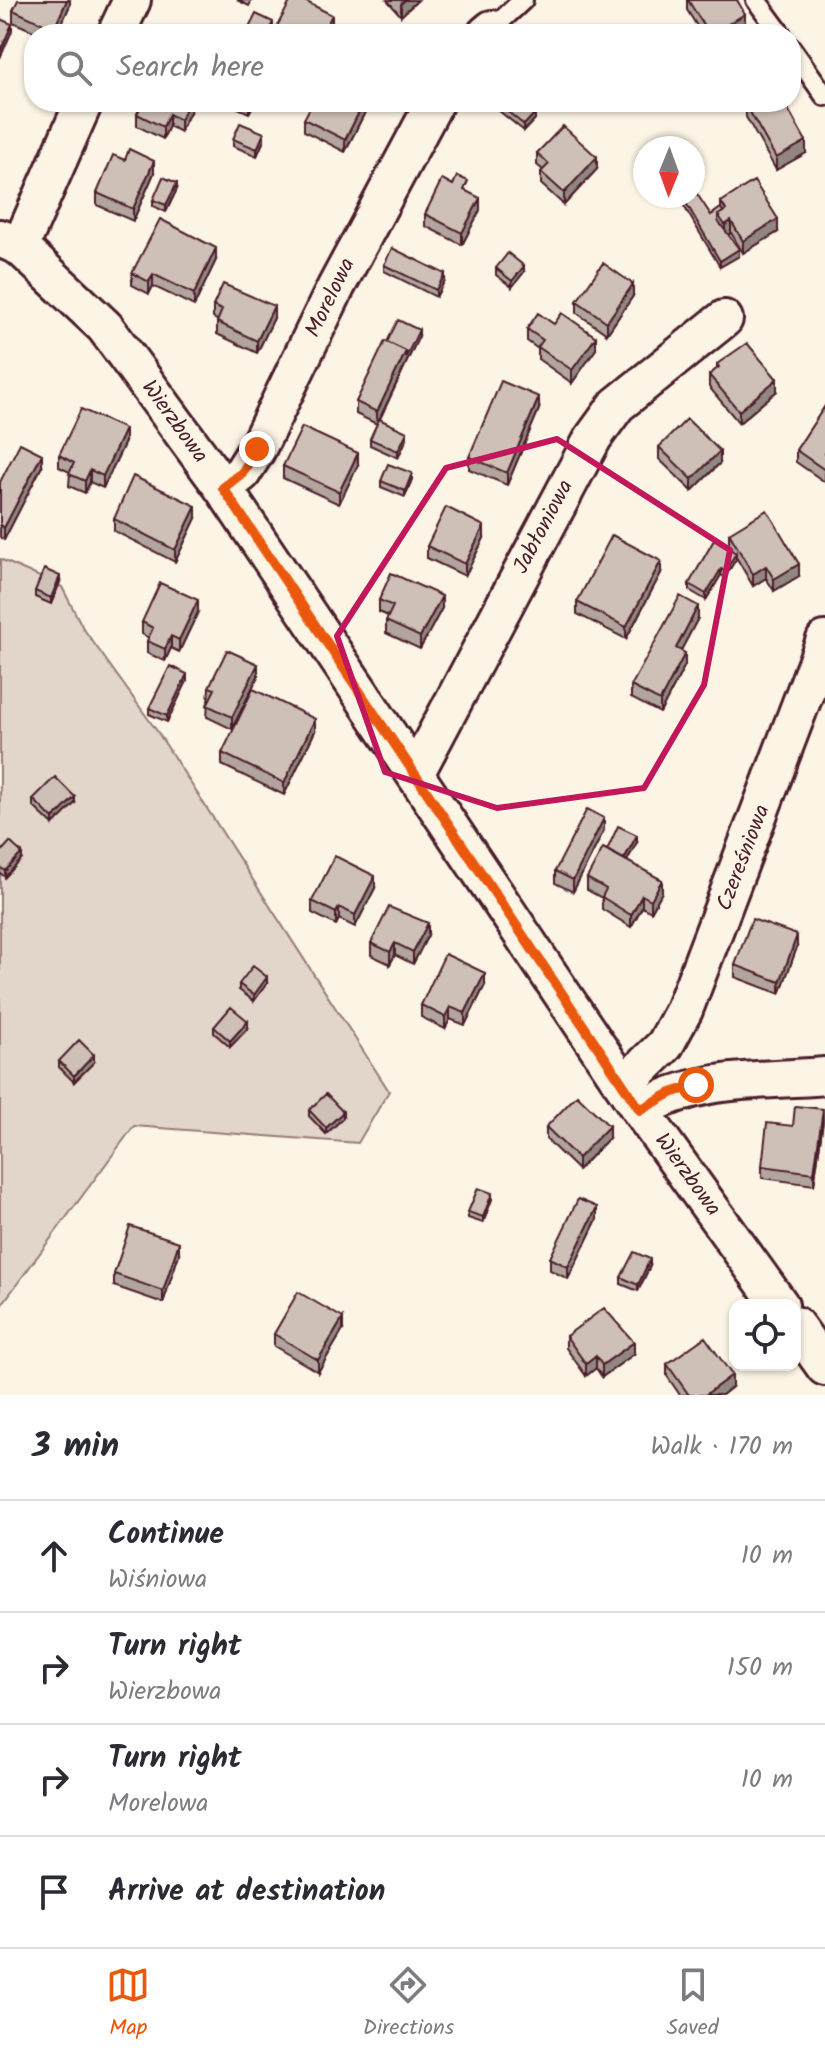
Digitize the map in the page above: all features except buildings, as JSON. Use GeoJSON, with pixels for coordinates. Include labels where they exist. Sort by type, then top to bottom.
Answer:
{"type":"FeatureCollection","features":[{"type":"Feature","properties":{"kind":"street"},"geometry":{"type":"LineString","coordinates":[[121,24],[132,0]]}},
{"type":"Feature","properties":{"kind":"street"},"geometry":{"type":"LineString","coordinates":[[10,243],[79,112]]}},
{"type":"Feature","properties":{"kind":"street","name":"Morelowa"},"geometry":{"type":"LineString","coordinates":[[223,488],[242,473],[257,449],[342,273],[430,112]]}},
{"type":"Feature","properties":{"kind":"street","name":"Wierzbowa"},"geometry":{"type":"LineString","coordinates":[[10,243],[105,327],[223,488],[415,774],[637,1087],[776,1299]]}},
{"type":"Feature","properties":{"kind":"street","name":"Jabłoniowa"},"geometry":{"type":"LineString","coordinates":[[415,774],[593,438],[617,405],[724,319]]}},
{"type":"Feature","properties":{"kind":"street","name":"Czereśniowa"},"geometry":{"type":"LineString","coordinates":[[637,1087],[684,1010],[825,640]]}},
{"type":"Feature","properties":{"kind":"street"},"geometry":{"type":"LineString","coordinates":[[637,1087],[671,1093],[696,1085],[825,1076]]}},
{"type":"Feature","properties":{"kind":"street"},"geometry":{"type":"LineString","coordinates":[[801,1333],[825,1367]]}},
{"type":"Feature","properties":{"kind":"lane"},"geometry":{"type":"LineString","coordinates":[[497,24],[523,0]]}},
{"type":"Feature","properties":{"kind":"lane"},"geometry":{"type":"LineString","coordinates":[[756,0],[774,24]]}},
{"type":"Feature","properties":{"kind":"lane"},"geometry":{"type":"LineString","coordinates":[[801,62],[825,96]]}},
{"type":"Feature","properties":{"kind":"highlighted area"},"geometry":{"type":"Polygon","coordinates":[[[557,439],[730,550],[704,685],[644,788],[497,808],[385,772],[337,636],[446,468],[557,439]]]}},
{"type":"Feature","properties":{"kind":"shaded area"},"geometry":{"type":"Polygon","coordinates":[[[0,559],[62,587],[83,628],[157,731],[389,1091],[358,1143],[134,1126],[0,1307],[0,559]]]}},
{"type":"Feature","properties":{"kind":"route"},"geometry":{"type":"LineString","coordinates":[[257,449],[242,473],[223,488],[640,1110],[671,1093],[696,1085]]}}]}
